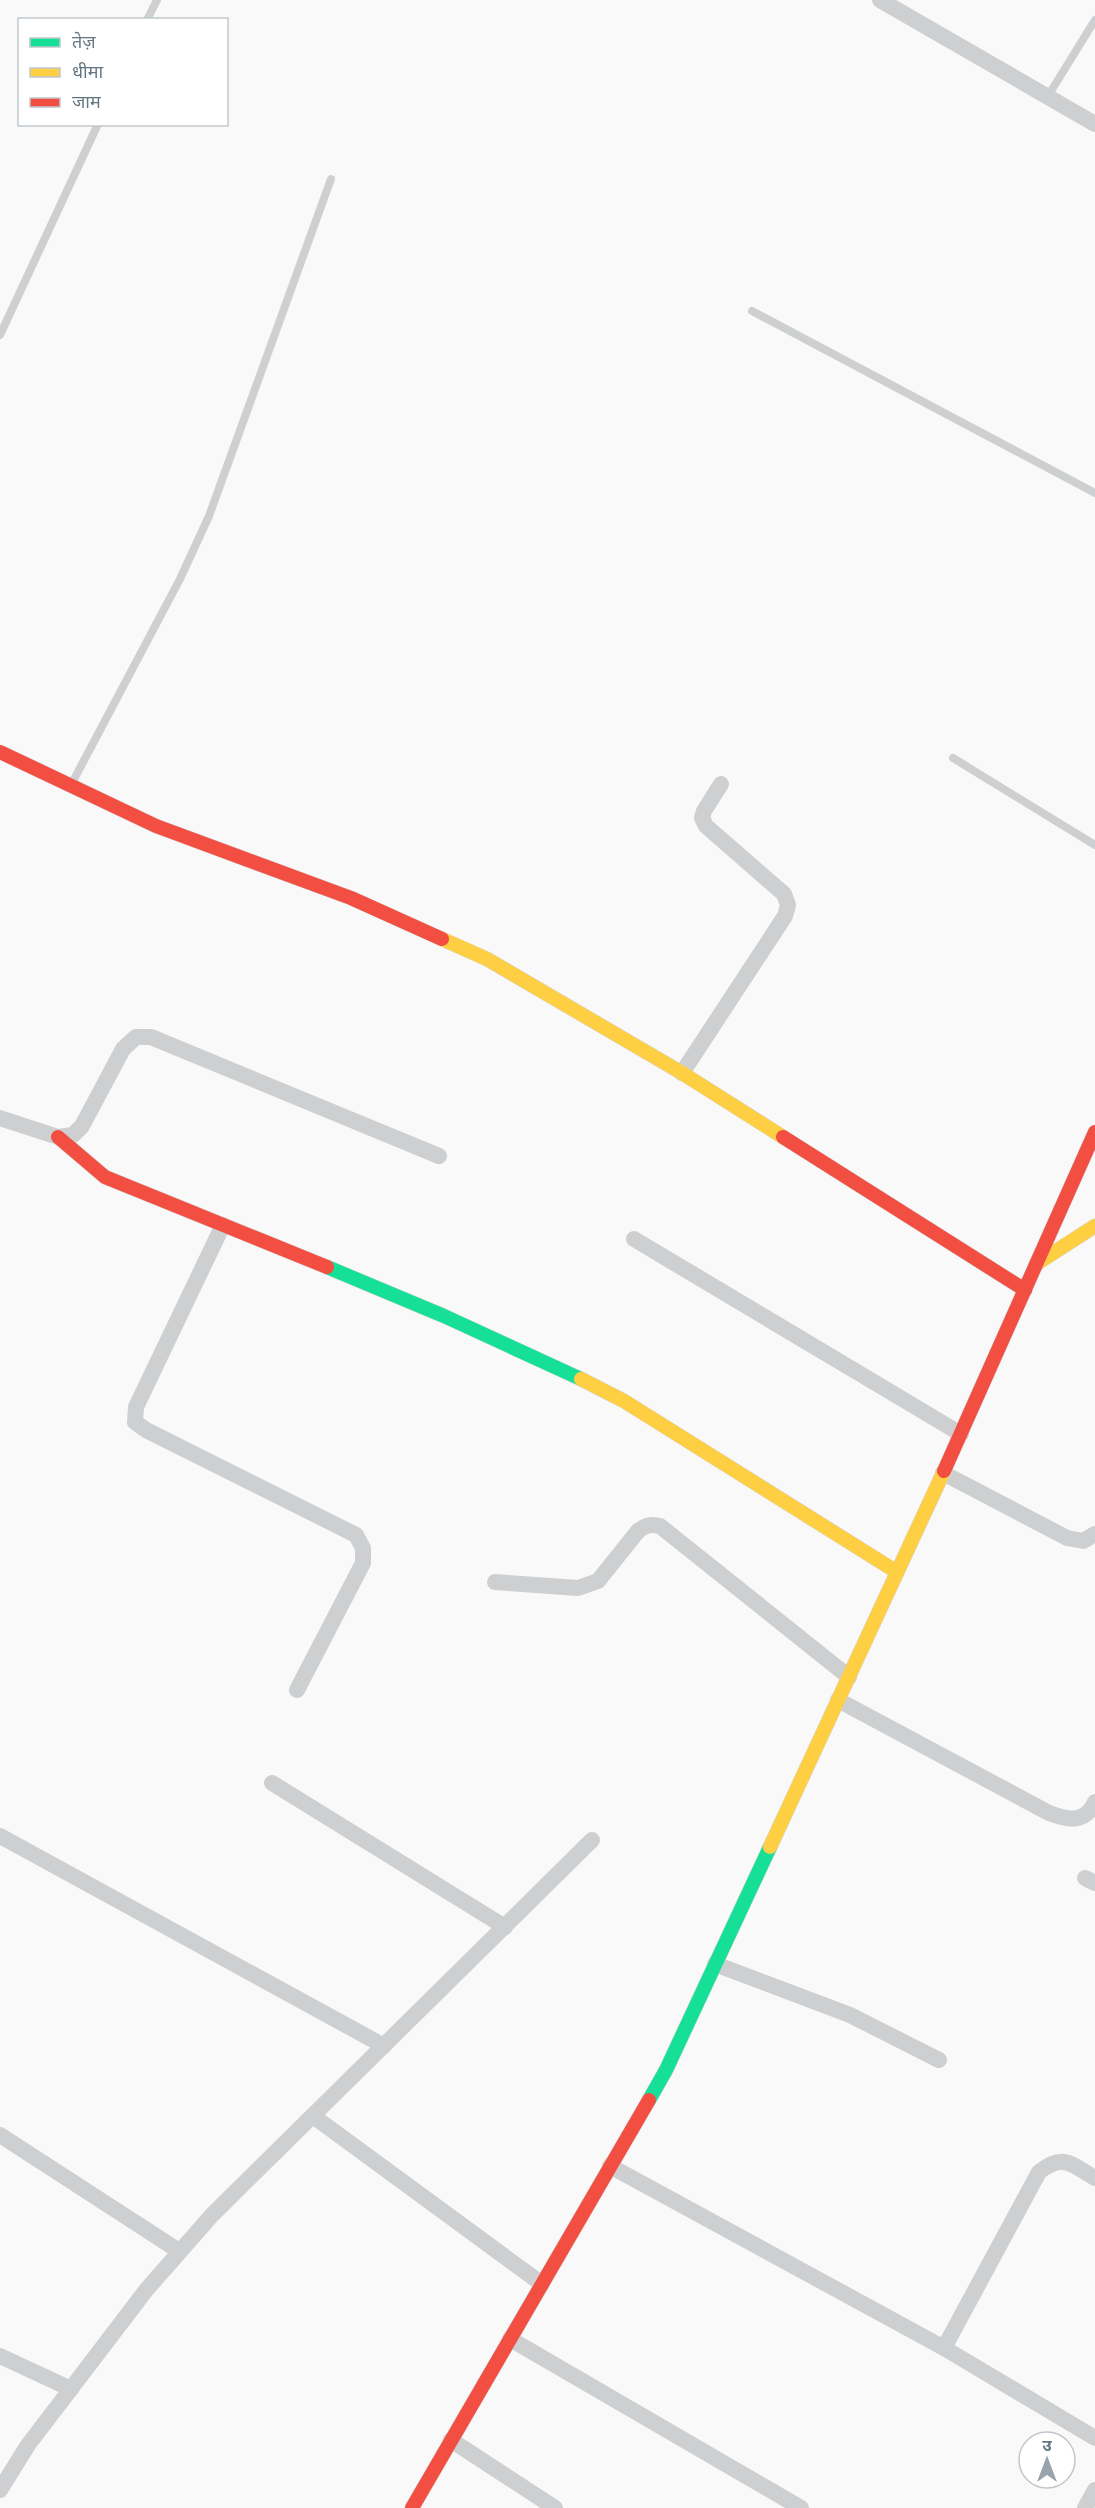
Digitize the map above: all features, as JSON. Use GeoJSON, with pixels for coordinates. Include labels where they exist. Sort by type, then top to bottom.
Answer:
{"type":"FeatureCollection","features":[{"type":"Feature","properties":{"kind":"street"},"geometry":{"type":"LineString","coordinates":[[880,0],[1095,124]]}},
{"type":"Feature","properties":{"kind":"street"},"geometry":{"type":"LineString","coordinates":[[0,752],[156,826],[351,898],[498,965],[682,1073],[1024,1290]]}},
{"type":"Feature","properties":{"kind":"street"},"geometry":{"type":"LineString","coordinates":[[682,1073],[785,916],[788,905],[784,894],[706,826],[702,818],[704,811],[721,784]]}},
{"type":"Feature","properties":{"kind":"street"},"geometry":{"type":"LineString","coordinates":[[58,1137],[73,1135],[82,1126],[123,1049],[136,1037],[151,1037],[439,1156]]}},
{"type":"Feature","properties":{"kind":"street"},"geometry":{"type":"LineString","coordinates":[[0,1118],[58,1137],[105,1177],[135,1191],[380,1287],[624,1401],[897,1572]]}},
{"type":"Feature","properties":{"kind":"street"},"geometry":{"type":"LineString","coordinates":[[411,2508],[666,2070],[961,1434],[1095,1132]]}},
{"type":"Feature","properties":{"kind":"street"},"geometry":{"type":"LineString","coordinates":[[223,1225],[136,1407],[135,1422],[146,1430],[356,1535],[363,1548],[363,1563],[297,1690]]}},
{"type":"Feature","properties":{"kind":"street"},"geometry":{"type":"LineString","coordinates":[[1036,1264],[1095,1226]]}},
{"type":"Feature","properties":{"kind":"street"},"geometry":{"type":"LineString","coordinates":[[634,1239],[961,1434]]}},
{"type":"Feature","properties":{"kind":"street"},"geometry":{"type":"LineString","coordinates":[[943,1473],[1067,1538],[1083,1541],[1095,1534]]}},
{"type":"Feature","properties":{"kind":"street"},"geometry":{"type":"LineString","coordinates":[[495,1582],[578,1588],[590,1586],[598,1581],[638,1531],[646,1525],[660,1526],[849,1677]]}},
{"type":"Feature","properties":{"kind":"street"},"geometry":{"type":"LineString","coordinates":[[838,1700],[1066,1820],[1078,1820],[1091,1810],[1095,1802]]}},
{"type":"Feature","properties":{"kind":"street"},"geometry":{"type":"LineString","coordinates":[[272,1783],[504,1927]]}},
{"type":"Feature","properties":{"kind":"street"},"geometry":{"type":"LineString","coordinates":[[0,1836],[384,2046]]}},
{"type":"Feature","properties":{"kind":"street"},"geometry":{"type":"LineString","coordinates":[[0,2490],[28,2445],[147,2289],[179,2251],[212,2215],[592,1840]]}},
{"type":"Feature","properties":{"kind":"street"},"geometry":{"type":"LineString","coordinates":[[716,1964],[850,2015],[939,2060]]}},
{"type":"Feature","properties":{"kind":"street"},"geometry":{"type":"LineString","coordinates":[[313,2115],[542,2284]]}},
{"type":"Feature","properties":{"kind":"street"},"geometry":{"type":"LineString","coordinates":[[0,2135],[179,2251]]}},
{"type":"Feature","properties":{"kind":"street"},"geometry":{"type":"LineString","coordinates":[[944,2348],[1039,2172],[1052,2162],[1066,2161],[1095,2178]]}},
{"type":"Feature","properties":{"kind":"street"},"geometry":{"type":"LineString","coordinates":[[610,2166],[944,2348],[1095,2438]]}},
{"type":"Feature","properties":{"kind":"street"},"geometry":{"type":"LineString","coordinates":[[510,2339],[801,2508]]}},
{"type":"Feature","properties":{"kind":"street"},"geometry":{"type":"LineString","coordinates":[[0,2356],[71,2389]]}},
{"type":"Feature","properties":{"kind":"street"},"geometry":{"type":"LineString","coordinates":[[451,2440],[555,2508]]}},
{"type":"Feature","properties":{"kind":"street"},"geometry":{"type":"LineString","coordinates":[[1084,2508],[1095,2490]]}},
{"type":"Feature","properties":{"kind":"lane"},"geometry":{"type":"LineString","coordinates":[[148,18],[157,0]]}},
{"type":"Feature","properties":{"kind":"lane"},"geometry":{"type":"LineString","coordinates":[[1048,96],[1095,20]]}},
{"type":"Feature","properties":{"kind":"lane"},"geometry":{"type":"LineString","coordinates":[[0,335],[97,126]]}},
{"type":"Feature","properties":{"kind":"lane"},"geometry":{"type":"LineString","coordinates":[[71,785],[180,579],[209,516],[332,179]]}},
{"type":"Feature","properties":{"kind":"lane"},"geometry":{"type":"LineString","coordinates":[[752,311],[1095,493]]}},
{"type":"Feature","properties":{"kind":"lane"},"geometry":{"type":"LineString","coordinates":[[953,758],[1095,845]]}},
{"type":"Feature","properties":{"kind":"traffic: fast"},"geometry":{"type":"LineString","coordinates":[[327,1267],[444,1316],[581,1379]]}},
{"type":"Feature","properties":{"kind":"traffic: fast"},"geometry":{"type":"LineString","coordinates":[[649,2100],[666,2070],[770,1847]]}},
{"type":"Feature","properties":{"kind":"traffic: slow"},"geometry":{"type":"LineString","coordinates":[[442,939],[487,959],[682,1073],[783,1137]]}},
{"type":"Feature","properties":{"kind":"traffic: slow"},"geometry":{"type":"LineString","coordinates":[[1036,1264],[1095,1226]]}},
{"type":"Feature","properties":{"kind":"traffic: slow"},"geometry":{"type":"LineString","coordinates":[[581,1379],[624,1401],[897,1572]]}},
{"type":"Feature","properties":{"kind":"traffic: slow"},"geometry":{"type":"LineString","coordinates":[[770,1847],[944,1471]]}},
{"type":"Feature","properties":{"kind":"traffic: jam"},"geometry":{"type":"LineString","coordinates":[[0,752],[156,826],[351,898],[442,939]]}},
{"type":"Feature","properties":{"kind":"traffic: jam"},"geometry":{"type":"LineString","coordinates":[[944,1471],[1095,1132]]}},
{"type":"Feature","properties":{"kind":"traffic: jam"},"geometry":{"type":"LineString","coordinates":[[58,1137],[105,1177],[327,1267]]}},
{"type":"Feature","properties":{"kind":"traffic: jam"},"geometry":{"type":"LineString","coordinates":[[783,1137],[1025,1290]]}},
{"type":"Feature","properties":{"kind":"traffic: jam"},"geometry":{"type":"LineString","coordinates":[[412,2508],[649,2100]]}}]}
